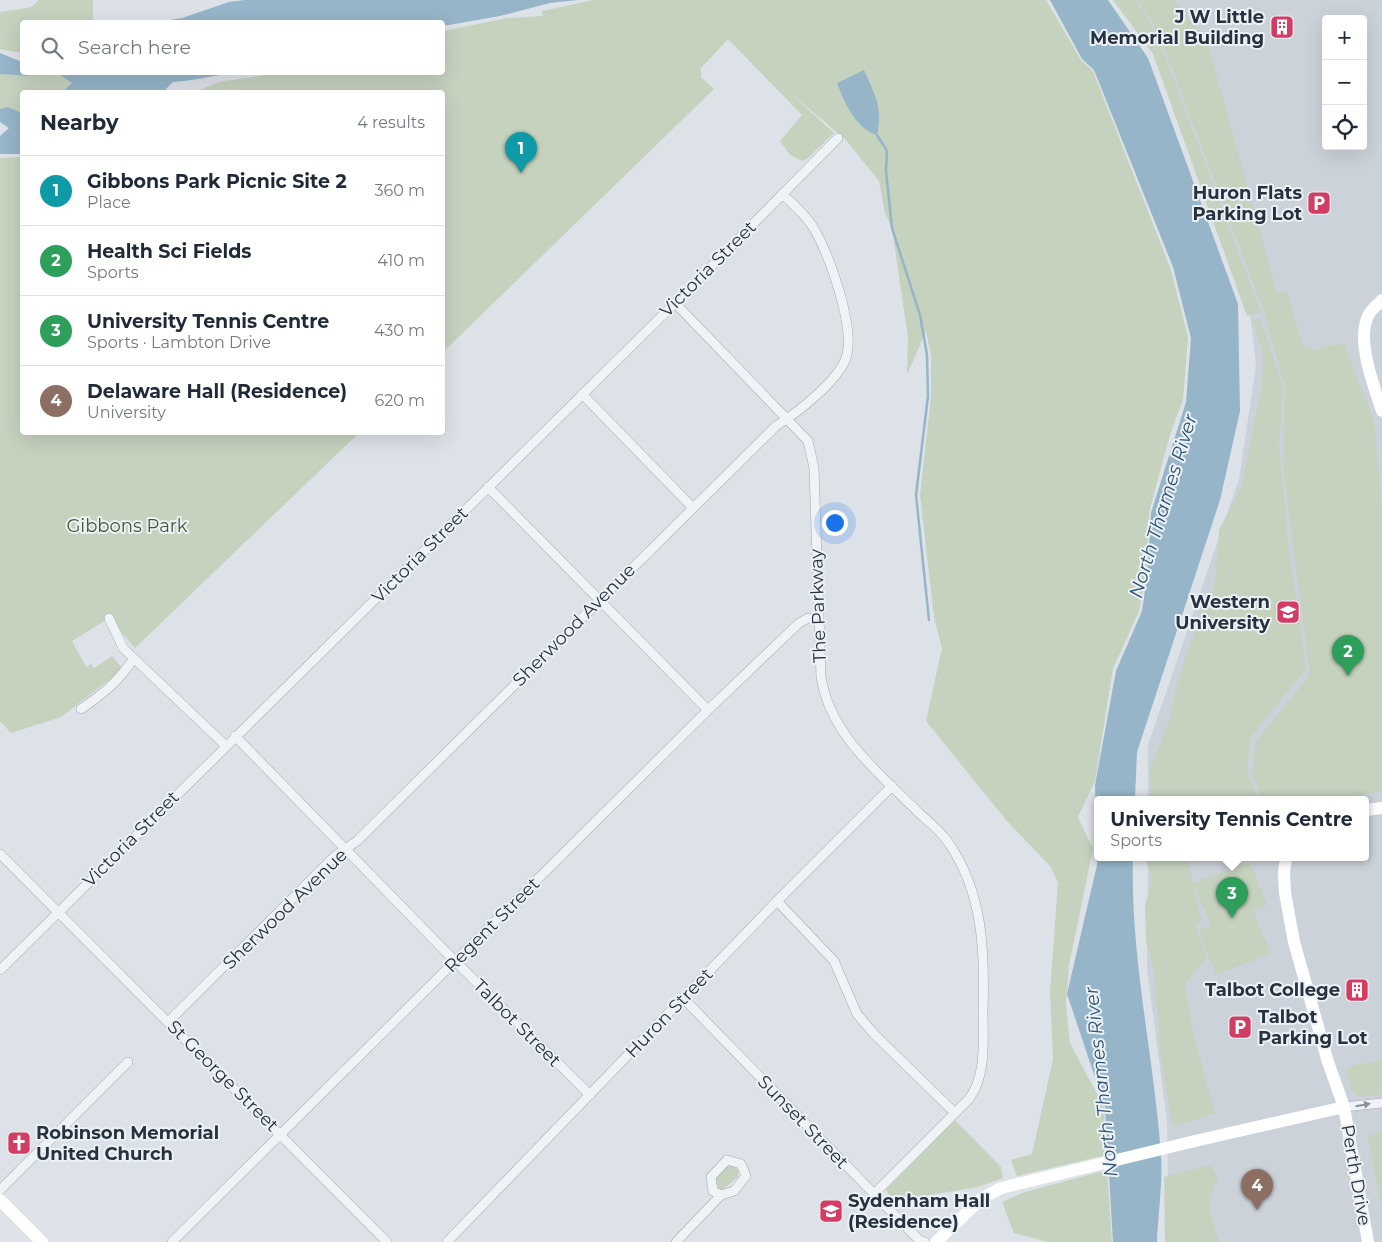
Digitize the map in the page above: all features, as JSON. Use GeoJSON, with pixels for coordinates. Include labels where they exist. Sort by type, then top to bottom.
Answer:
{"type":"FeatureCollection","features":[{"type":"Feature","properties":{"kind":"street","name":"Victoria Street"},"geometry":{"type":"LineString","coordinates":[[0,970],[675,303],[838,138]]}},
{"type":"Feature","properties":{"kind":"street","name":"Sherwood Avenue"},"geometry":{"type":"LineString","coordinates":[[169,1021],[345,850],[364,834],[776,426],[800,410],[841,369],[846,357],[849,337],[830,260],[813,227],[782,194]]}},
{"type":"Feature","properties":{"kind":"street"},"geometry":{"type":"LineString","coordinates":[[1382,300],[1369,314],[1365,326],[1364,346],[1382,411]]}},
{"type":"Feature","properties":{"kind":"street","name":"The Parkway"},"geometry":{"type":"LineString","coordinates":[[675,303],[805,436],[812,453],[818,618],[823,691],[833,717],[847,739],[947,841],[972,888],[980,916],[984,1008],[981,1067],[975,1090],[955,1113]]}},
{"type":"Feature","properties":{"kind":"street"},"geometry":{"type":"LineString","coordinates":[[582,394],[693,508]]}},
{"type":"Feature","properties":{"kind":"street"},"geometry":{"type":"LineString","coordinates":[[488,487],[708,710]]}},
{"type":"Feature","properties":{"kind":"street"},"geometry":{"type":"LineString","coordinates":[[109,618],[119,641],[134,658],[225,746]]}},
{"type":"Feature","properties":{"kind":"street","name":"Regent Street"},"geometry":{"type":"LineString","coordinates":[[172,1242],[708,710],[798,624],[808,618],[818,618]]}},
{"type":"Feature","properties":{"kind":"street"},"geometry":{"type":"LineString","coordinates":[[81,709],[109,690],[122,677],[134,658]]}},
{"type":"Feature","properties":{"kind":"street","name":"Talbot Street"},"geometry":{"type":"LineString","coordinates":[[235,736],[455,962],[590,1094]]}},
{"type":"Feature","properties":{"kind":"street","name":"Huron Street"},"geometry":{"type":"LineString","coordinates":[[447,1242],[777,902],[893,787]]}},
{"type":"Feature","properties":{"kind":"street"},"geometry":{"type":"LineString","coordinates":[[1369,810],[1382,808]]}},
{"type":"Feature","properties":{"kind":"street","name":"St George Street"},"geometry":{"type":"LineString","coordinates":[[0,854],[169,1021],[387,1242]]}},
{"type":"Feature","properties":{"kind":"street","name":"Perth Drive"},"geometry":{"type":"LineString","coordinates":[[1286,861],[1285,893],[1294,942],[1328,1062],[1344,1107],[1368,1242]]}},
{"type":"Feature","properties":{"kind":"street"},"geometry":{"type":"LineString","coordinates":[[777,902],[834,961],[857,1014],[875,1035],[955,1113],[873,1195]]}},
{"type":"Feature","properties":{"kind":"street","name":"Sunset Street"},"geometry":{"type":"LineString","coordinates":[[683,998],[873,1195],[919,1240],[925,1242]]}},
{"type":"Feature","properties":{"kind":"street"},"geometry":{"type":"LineString","coordinates":[[0,1190],[128,1062]]}},
{"type":"Feature","properties":{"kind":"street"},"geometry":{"type":"LineString","coordinates":[[936,1242],[981,1199],[1001,1188],[1195,1140],[1344,1107],[1382,1103]]}},
{"type":"Feature","properties":{"kind":"street"},"geometry":{"type":"LineString","coordinates":[[676,1242],[720,1195]]}},
{"type":"Feature","properties":{"kind":"street"},"geometry":{"type":"LineString","coordinates":[[2,1205],[42,1242]]}},
{"type":"Feature","properties":{"kind":"shaded area","name":"Western University"},"geometry":{"type":"Polygon","coordinates":[[[1122,0],[1382,0],[1382,1242],[1169,1242],[1167,1121],[1147,970],[1148,861],[1369,861],[1369,796],[1148,796],[1148,745],[1239,479],[1256,366],[1249,304],[1147,32],[1122,0]]]}},
{"type":"Feature","properties":{"kind":"green space"},"geometry":{"type":"Polygon","coordinates":[[[39,0],[93,0],[93,20],[20,20],[20,53],[0,49],[0,12],[32,7],[39,0]]]}},
{"type":"Feature","properties":{"kind":"green space"},"geometry":{"type":"Polygon","coordinates":[[[593,0],[1046,0],[1081,60],[1093,71],[1171,270],[1188,337],[1183,400],[1170,435],[1149,512],[1146,576],[1139,611],[1113,669],[1095,781],[1078,817],[1093,849],[1069,965],[1066,1005],[1070,1043],[1104,1107],[1106,1155],[1017,1176],[1011,1160],[1032,1154],[1053,1059],[1050,993],[1058,883],[1051,867],[1006,820],[926,721],[942,648],[934,617],[920,495],[931,397],[931,355],[926,331],[907,375],[908,338],[892,228],[885,213],[879,181],[846,140],[789,92],[834,133],[807,159],[802,161],[790,155],[780,141],[802,115],[728,39],[701,68],[701,77],[714,89],[445,350],[445,90],[200,90],[219,82],[266,75],[445,75],[445,31],[507,18],[543,16],[542,11],[593,0]]]}},
{"type":"Feature","properties":{"kind":"green space"},"geometry":{"type":"Polygon","coordinates":[[[1113,0],[1134,0],[1148,18],[1161,46],[1261,313],[1247,316],[1153,54],[1113,0]]]}},
{"type":"Feature","properties":{"kind":"green space"},"geometry":{"type":"Polygon","coordinates":[[[1137,0],[1174,0],[1207,41],[1277,293],[1287,292],[1302,344],[1316,351],[1332,345],[1344,344],[1374,420],[1382,511],[1382,791],[1353,796],[1261,796],[1252,773],[1256,741],[1310,675],[1283,468],[1285,388],[1265,314],[1164,47],[1150,18],[1137,0]]]}},
{"type":"Feature","properties":{"kind":"green space"},"geometry":{"type":"Polygon","coordinates":[[[0,74],[27,76],[60,75],[73,83],[64,90],[20,90],[20,112],[8,107],[0,109],[0,74]]]}},
{"type":"Feature","properties":{"kind":"green space","name":"Gibbons Park"},"geometry":{"type":"Polygon","coordinates":[[[20,157],[20,435],[357,435],[135,648],[109,618],[72,641],[86,667],[91,664],[94,668],[112,656],[121,667],[118,673],[61,717],[11,733],[0,721],[0,158],[20,157]]]}},
{"type":"Feature","properties":{"kind":"green space"},"geometry":{"type":"Polygon","coordinates":[[[1260,319],[1283,387],[1279,444],[1288,544],[1306,669],[1251,737],[1247,773],[1257,796],[1151,796],[1150,771],[1170,718],[1177,683],[1203,608],[1215,586],[1219,530],[1242,485],[1262,383],[1263,353],[1253,320],[1260,319]]]}},
{"type":"Feature","properties":{"kind":"green space"},"geometry":{"type":"Polygon","coordinates":[[[1146,861],[1188,861],[1201,920],[1196,927],[1207,957],[1185,984],[1194,1037],[1215,1113],[1173,1127],[1161,1059],[1154,969],[1146,942],[1145,905],[1152,881],[1146,861]]]}},
{"type":"Feature","properties":{"kind":"green space"},"geometry":{"type":"Polygon","coordinates":[[[1250,862],[1267,905],[1253,911],[1271,953],[1216,975],[1199,930],[1211,925],[1193,883],[1250,862]]]}},
{"type":"Feature","properties":{"kind":"green space"},"geometry":{"type":"Polygon","coordinates":[[[1382,1060],[1382,1095],[1358,1096],[1352,1091],[1346,1070],[1351,1066],[1382,1060]]]}},
{"type":"Feature","properties":{"kind":"green space"},"geometry":{"type":"Polygon","coordinates":[[[955,1120],[1001,1167],[1003,1178],[978,1187],[893,1201],[886,1190],[955,1120]]]}},
{"type":"Feature","properties":{"kind":"green space"},"geometry":{"type":"Polygon","coordinates":[[[1382,1130],[1382,1210],[1368,1136],[1382,1130]]]}},
{"type":"Feature","properties":{"kind":"green space"},"geometry":{"type":"Polygon","coordinates":[[[733,1165],[738,1170],[738,1177],[722,1190],[718,1188],[715,1177],[727,1167],[733,1165]]]}},
{"type":"Feature","properties":{"kind":"green space"},"geometry":{"type":"Polygon","coordinates":[[[1211,1165],[1218,1179],[1211,1194],[1210,1210],[1220,1242],[1165,1242],[1164,1177],[1211,1165]]]}},
{"type":"Feature","properties":{"kind":"green space"},"geometry":{"type":"Polygon","coordinates":[[[1107,1170],[1112,1242],[1048,1242],[1014,1233],[1002,1202],[1025,1192],[1107,1170]]]}},
{"type":"Feature","properties":{"kind":"water"},"geometry":{"type":"Polygon","coordinates":[[[245,0],[578,0],[550,3],[500,16],[445,26],[445,20],[170,20],[182,18],[229,2],[245,0]]]}},
{"type":"Feature","properties":{"kind":"water","name":"North Thames River"},"geometry":{"type":"Polygon","coordinates":[[[1050,0],[1108,0],[1148,58],[1238,304],[1240,411],[1220,500],[1137,752],[1135,796],[1095,796],[1095,785],[1116,671],[1142,611],[1147,576],[1151,513],[1186,402],[1191,338],[1173,267],[1094,70],[1082,59],[1050,0]]]}},
{"type":"Feature","properties":{"kind":"water"},"geometry":{"type":"Polygon","coordinates":[[[0,53],[20,61],[20,75],[32,75],[27,76],[0,74],[0,53]]]}},
{"type":"Feature","properties":{"kind":"water"},"geometry":{"type":"Polygon","coordinates":[[[864,70],[877,101],[879,125],[877,135],[870,132],[857,121],[847,106],[837,83],[864,70]]]}},
{"type":"Feature","properties":{"kind":"water"},"geometry":{"type":"Polygon","coordinates":[[[60,75],[222,75],[173,82],[165,90],[64,90],[72,83],[60,75]]]}},
{"type":"Feature","properties":{"kind":"water"},"geometry":{"type":"Polygon","coordinates":[[[8,107],[20,112],[20,154],[0,154],[0,136],[9,128],[0,122],[0,109],[8,107]]]}},
{"type":"Feature","properties":{"kind":"water","name":"North Thames River"},"geometry":{"type":"Polygon","coordinates":[[[1097,861],[1133,861],[1135,932],[1161,1155],[1157,1242],[1113,1242],[1105,1107],[1067,994],[1097,861]]]}},
{"type":"Feature","properties":{"kind":"waterway"},"geometry":{"type":"LineString","coordinates":[[877,135],[887,151],[886,171],[892,228],[920,315],[927,355],[928,396],[916,495],[929,620]]}},
{"type":"Feature","properties":{"kind":"place","name":"J W Little Memorial Building"},"geometry":{"type":"Point","coordinates":[1282,27]}},
{"type":"Feature","properties":{"kind":"place","name":"Gibbons Park Picnic Site 2"},"geometry":{"type":"Point","coordinates":[521,173]}},
{"type":"Feature","properties":{"kind":"place","name":"Huron Flats Parking Lot"},"geometry":{"type":"Point","coordinates":[1319,203]}},
{"type":"Feature","properties":{"kind":"place","name":"Western University"},"geometry":{"type":"Point","coordinates":[1288,612]}},
{"type":"Feature","properties":{"kind":"place","name":"Health Sci Fields"},"geometry":{"type":"Point","coordinates":[1348,676]}},
{"type":"Feature","properties":{"kind":"place","name":"University Tennis Centre"},"geometry":{"type":"Point","coordinates":[1232,918]}},
{"type":"Feature","properties":{"kind":"place","name":"Talbot College"},"geometry":{"type":"Point","coordinates":[1357,990]}},
{"type":"Feature","properties":{"kind":"place","name":"Talbot Parking Lot"},"geometry":{"type":"Point","coordinates":[1240,1027]}},
{"type":"Feature","properties":{"kind":"place","name":"Robinson Memorial United Church"},"geometry":{"type":"Point","coordinates":[19,1143]}},
{"type":"Feature","properties":{"kind":"place","name":"Delaware Hall (Residence)"},"geometry":{"type":"Point","coordinates":[1257,1210]}},
{"type":"Feature","properties":{"kind":"place","name":"Sydenham Hall (Residence)"},"geometry":{"type":"Point","coordinates":[831,1211]}}]}
